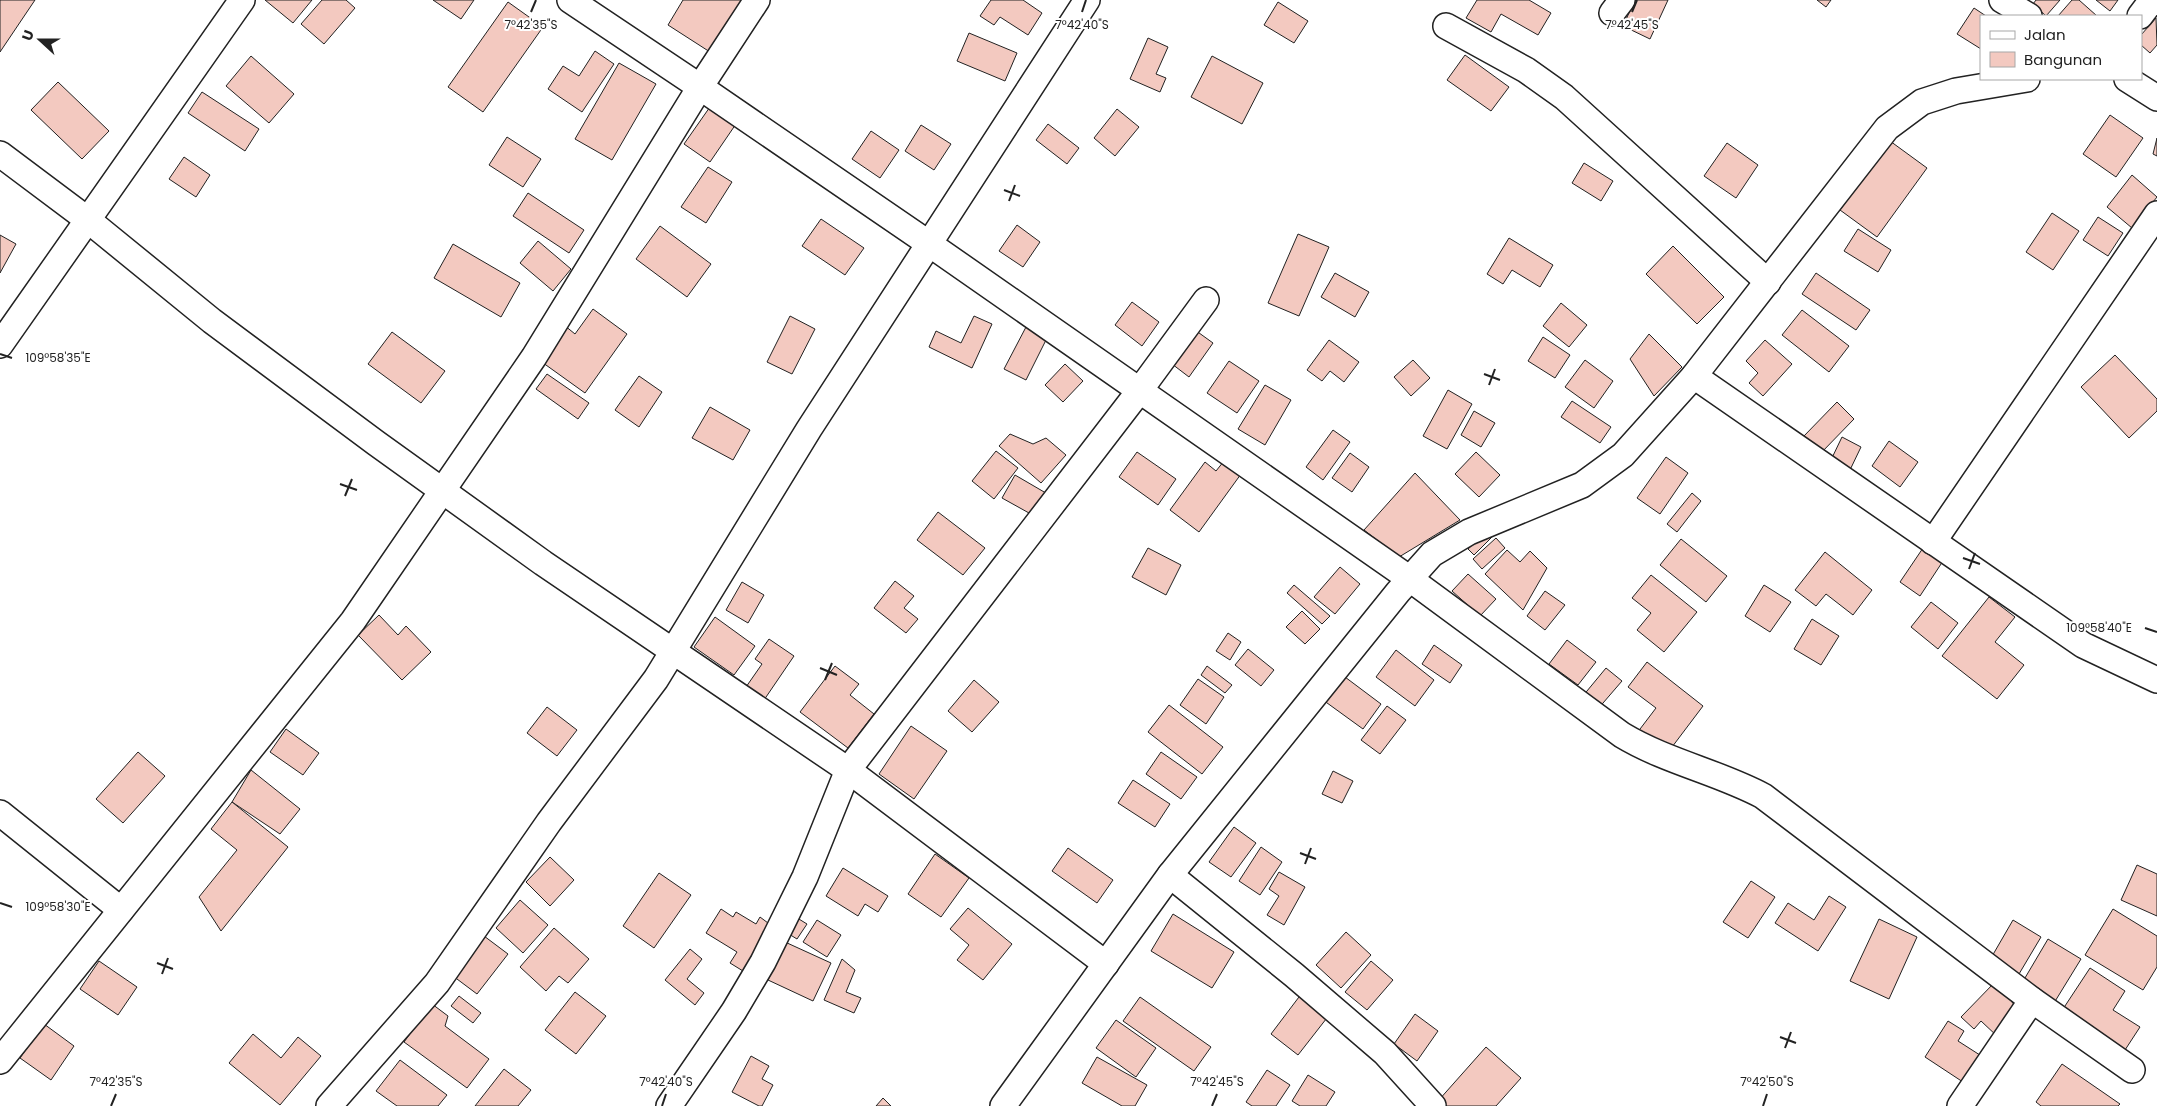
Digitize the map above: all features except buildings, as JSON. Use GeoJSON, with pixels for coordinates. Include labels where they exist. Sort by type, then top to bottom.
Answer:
{"type":"FeatureCollection","features":[{"type":"Feature","properties":{"kind":"street"},"geometry":{"type":"LineString","coordinates":[[0,346],[242,0]]}},
{"type":"Feature","properties":{"kind":"street"},"geometry":{"type":"LineString","coordinates":[[570,0],[700,87],[1140,390],[1410,579],[1622,735],[1642,747],[1676,762],[1738,783],[1763,796],[2032,1000],[2132,1070]]}},
{"type":"Feature","properties":{"kind":"street"},"geometry":{"type":"LineString","coordinates":[[0,1061],[353,621],[534,356],[700,87],[757,0]]}},
{"type":"Feature","properties":{"kind":"street"},"geometry":{"type":"LineString","coordinates":[[329,1106],[436,983],[549,822],[656,679],[809,429],[1087,0]]}},
{"type":"Feature","properties":{"kind":"street"},"geometry":{"type":"LineString","coordinates":[[2002,0],[2026,15]]}},
{"type":"Feature","properties":{"kind":"street"},"geometry":{"type":"LineString","coordinates":[[2141,15],[2152,0]]}},
{"type":"Feature","properties":{"kind":"street"},"geometry":{"type":"LineString","coordinates":[[1446,26],[1526,70],[1564,97],[1768,282]]}},
{"type":"Feature","properties":{"kind":"street"},"geometry":{"type":"LineString","coordinates":[[1003,1106],[1170,875],[1432,554],[1469,532],[1582,486],[1623,455],[1694,376],[1886,128],[1922,102],[1956,91],[2021,80]]}},
{"type":"Feature","properties":{"kind":"street"},"geometry":{"type":"LineString","coordinates":[[2129,80],[2157,98]]}},
{"type":"Feature","properties":{"kind":"street"},"geometry":{"type":"LineString","coordinates":[[0,154],[88,220],[212,321],[442,490],[544,563],[848,770],[1106,964]]}},
{"type":"Feature","properties":{"kind":"street"},"geometry":{"type":"LineString","coordinates":[[1933,542],[2157,214]]}},
{"type":"Feature","properties":{"kind":"street"},"geometry":{"type":"LineString","coordinates":[[669,1106],[734,1010],[763,962],[805,877],[848,770],[1140,390],[1206,300]]}},
{"type":"Feature","properties":{"kind":"street"},"geometry":{"type":"LineString","coordinates":[[1694,376],[2083,645],[2157,680]]}},
{"type":"Feature","properties":{"kind":"street"},"geometry":{"type":"LineString","coordinates":[[0,813],[121,910]]}},
{"type":"Feature","properties":{"kind":"street"},"geometry":{"type":"LineString","coordinates":[[1170,875],[1294,975],[1385,1053],[1433,1106]]}},
{"type":"Feature","properties":{"kind":"street"},"geometry":{"type":"LineString","coordinates":[[1960,1106],[2032,1000]]}}]}
